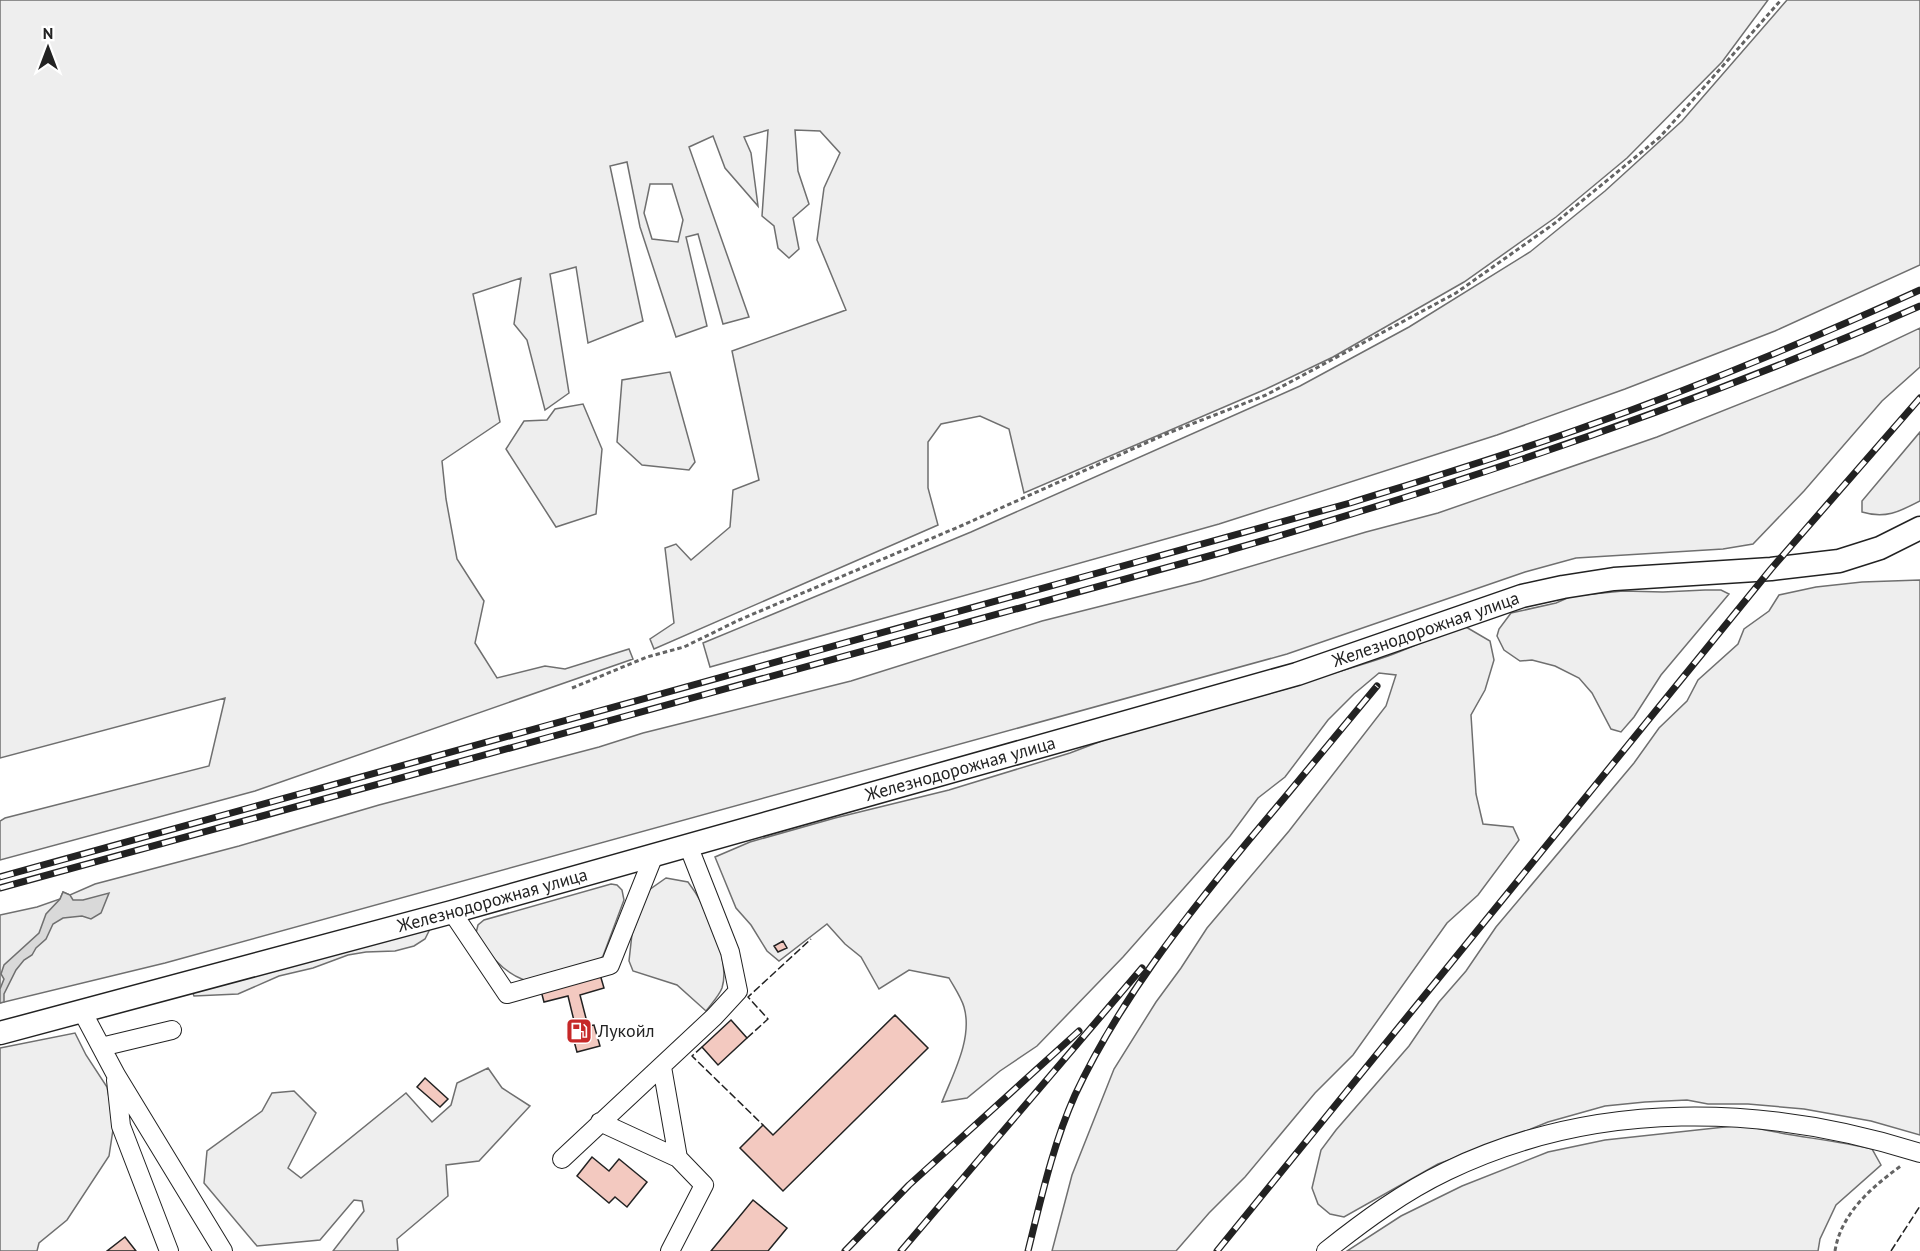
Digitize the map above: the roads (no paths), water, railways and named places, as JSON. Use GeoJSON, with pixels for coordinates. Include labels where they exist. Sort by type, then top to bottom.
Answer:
{"type":"FeatureCollection","features":[{"type":"Feature","properties":{"kind":"main road","name":"Железнодорожная улица"},"geometry":{"type":"LineString","coordinates":[[0,1033],[452,912],[1297,674],[1522,596],[1614,579],[1823,564],[1880,548],[1919,529]]}},
{"type":"Feature","properties":{"kind":"street"},"geometry":{"type":"LineString","coordinates":[[562,1159],[662,1067],[738,991],[730,952],[688,845]]}},
{"type":"Feature","properties":{"kind":"street"},"geometry":{"type":"LineString","coordinates":[[452,912],[507,994],[610,966],[654,855]]}},
{"type":"Feature","properties":{"kind":"street"},"geometry":{"type":"LineString","coordinates":[[82,1011],[116,1075],[223,1251]]}},
{"type":"Feature","properties":{"kind":"street"},"geometry":{"type":"LineString","coordinates":[[101,1047],[172,1030]]}},
{"type":"Feature","properties":{"kind":"street"},"geometry":{"type":"LineString","coordinates":[[662,1067],[678,1158]]}},
{"type":"Feature","properties":{"kind":"street"},"geometry":{"type":"LineString","coordinates":[[116,1075],[121,1126],[169,1251]]}},
{"type":"Feature","properties":{"kind":"street"},"geometry":{"type":"LineString","coordinates":[[1326,1251],[1377,1212],[1448,1171],[1521,1142],[1594,1124],[1637,1118],[1728,1116],[1828,1128],[1919,1152]]}},
{"type":"Feature","properties":{"kind":"street"},"geometry":{"type":"LineString","coordinates":[[600,1122],[678,1158],[704,1185],[670,1251]]}},
{"type":"Feature","properties":{"kind":"railway"},"geometry":{"type":"LineString","coordinates":[[0,877],[1350,503],[1522,449],[1665,397],[1751,363],[1920,290]]}},
{"type":"Feature","properties":{"kind":"railway"},"geometry":{"type":"LineString","coordinates":[[0,888],[1309,527],[1574,442],[1835,343],[1920,306]]}},
{"type":"Feature","properties":{"kind":"railway"},"geometry":{"type":"LineString","coordinates":[[1217,1251],[1771,569],[1920,398]]}},
{"type":"Feature","properties":{"kind":"railway"},"geometry":{"type":"LineString","coordinates":[[1028,1251],[1048,1172],[1067,1114],[1092,1060],[1132,994],[1201,900],[1377,686]]}},
{"type":"Feature","properties":{"kind":"railway"},"geometry":{"type":"LineString","coordinates":[[901,1251],[1142,968]]}},
{"type":"Feature","properties":{"kind":"railway"},"geometry":{"type":"LineString","coordinates":[[845,1251],[909,1185],[1079,1031]]}},
{"type":"Feature","properties":{"kind":"place","name":"Лукойл"},"geometry":{"type":"Point","coordinates":[579,1031]}}]}
